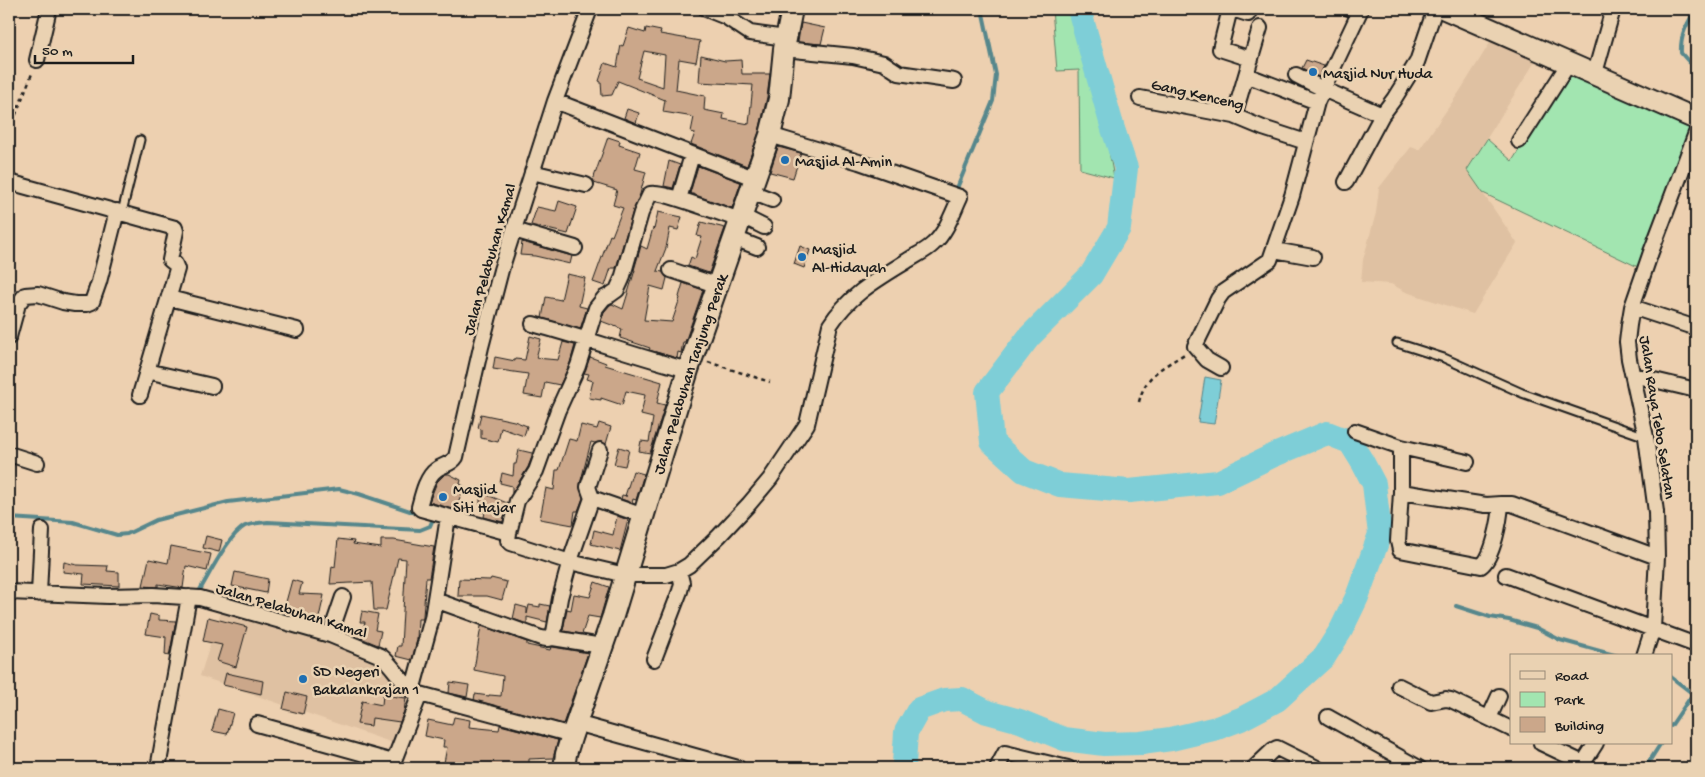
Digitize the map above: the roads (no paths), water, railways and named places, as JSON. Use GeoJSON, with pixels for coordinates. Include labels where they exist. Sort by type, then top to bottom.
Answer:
{"type":"FeatureCollection","features":[{"type":"Feature","properties":{"kind":"street"},"geometry":{"type":"LineString","coordinates":[[37,60],[49,9]]}},
{"type":"Feature","properties":{"kind":"street","name":"Jalan Pelabuhan Kamal"},"geometry":{"type":"LineString","coordinates":[[447,521],[419,507],[431,475],[437,468],[453,462],[456,457],[501,270],[555,101],[590,9]]}},
{"type":"Feature","properties":{"kind":"street"},"geometry":{"type":"LineString","coordinates":[[706,9],[726,17],[750,33],[785,44],[853,56],[884,64],[899,74],[954,81]]}},
{"type":"Feature","properties":{"kind":"street","name":"Jalan Pelabuhan Tanjung Perak"},"geometry":{"type":"LineString","coordinates":[[564,768],[574,729],[627,570],[690,364],[716,285],[770,136],[779,99],[785,44],[792,9]]}},
{"type":"Feature","properties":{"kind":"street"},"geometry":{"type":"LineString","coordinates":[[1250,9],[1248,14],[1231,9],[1220,49],[1251,59]]}},
{"type":"Feature","properties":{"kind":"street"},"geometry":{"type":"LineString","coordinates":[[1346,182],[1382,115],[1417,62],[1435,9]]}},
{"type":"Feature","properties":{"kind":"street"},"geometry":{"type":"LineString","coordinates":[[1445,9],[1696,118]]}},
{"type":"Feature","properties":{"kind":"street"},"geometry":{"type":"LineString","coordinates":[[1595,73],[1613,9]]}},
{"type":"Feature","properties":{"kind":"street"},"geometry":{"type":"LineString","coordinates":[[1221,368],[1207,360],[1196,346],[1223,292],[1270,260],[1292,196],[1320,96],[1359,12]]}},
{"type":"Feature","properties":{"kind":"street"},"geometry":{"type":"LineString","coordinates":[[1234,116],[1260,28]]}},
{"type":"Feature","properties":{"kind":"street"},"geometry":{"type":"LineString","coordinates":[[1519,141],[1569,63]]}},
{"type":"Feature","properties":{"kind":"street"},"geometry":{"type":"LineString","coordinates":[[1246,75],[1382,115]]}},
{"type":"Feature","properties":{"kind":"street"},"geometry":{"type":"LineString","coordinates":[[1296,75],[1320,96]]}},
{"type":"Feature","properties":{"kind":"street","name":"Gang Kenceng"},"geometry":{"type":"LineString","coordinates":[[1140,98],[1234,116],[1306,142]]}},
{"type":"Feature","properties":{"kind":"street"},"geometry":{"type":"LineString","coordinates":[[555,101],[692,155],[753,186],[772,200]]}},
{"type":"Feature","properties":{"kind":"street","name":"Jalan Raya Tebo Selatan"},"geometry":{"type":"LineString","coordinates":[[1645,654],[1653,628],[1657,557],[1656,512],[1646,437],[1627,342],[1628,325],[1632,307],[1651,252],[1696,133]]}},
{"type":"Feature","properties":{"kind":"street"},"geometry":{"type":"LineString","coordinates":[[764,227],[739,225],[679,199],[655,192],[648,196],[641,213],[622,279],[617,290],[600,301],[593,316],[578,366],[558,410],[536,471],[517,501],[508,536],[511,543],[571,559],[666,576],[689,565],[749,504],[770,479],[807,424],[830,325],[835,318],[868,285],[934,244],[947,225],[954,195],[859,162],[770,136]]}},
{"type":"Feature","properties":{"kind":"street"},"geometry":{"type":"LineString","coordinates":[[679,199],[692,155]]}},
{"type":"Feature","properties":{"kind":"street"},"geometry":{"type":"LineString","coordinates":[[532,172],[586,185]]}},
{"type":"Feature","properties":{"kind":"street"},"geometry":{"type":"LineString","coordinates":[[9,182],[175,228],[170,260],[177,269],[140,395]]}},
{"type":"Feature","properties":{"kind":"street"},"geometry":{"type":"LineString","coordinates":[[9,337],[18,304],[26,295],[38,294],[75,304],[92,302],[119,212]]}},
{"type":"Feature","properties":{"kind":"street"},"geometry":{"type":"LineString","coordinates":[[739,225],[757,247]]}},
{"type":"Feature","properties":{"kind":"street"},"geometry":{"type":"LineString","coordinates":[[514,230],[575,248]]}},
{"type":"Feature","properties":{"kind":"street"},"geometry":{"type":"LineString","coordinates":[[1274,250],[1313,257]]}},
{"type":"Feature","properties":{"kind":"street"},"geometry":{"type":"LineString","coordinates":[[671,270],[716,285]]}},
{"type":"Feature","properties":{"kind":"street"},"geometry":{"type":"LineString","coordinates":[[168,298],[297,330]]}},
{"type":"Feature","properties":{"kind":"street"},"geometry":{"type":"LineString","coordinates":[[1632,307],[1696,328]]}},
{"type":"Feature","properties":{"kind":"street"},"geometry":{"type":"LineString","coordinates":[[533,324],[587,338],[641,357],[690,364]]}},
{"type":"Feature","properties":{"kind":"street"},"geometry":{"type":"LineString","coordinates":[[147,371],[212,386]]}},
{"type":"Feature","properties":{"kind":"street"},"geometry":{"type":"LineString","coordinates":[[1633,374],[1696,390]]}},
{"type":"Feature","properties":{"kind":"street"},"geometry":{"type":"LineString","coordinates":[[1355,431],[1401,447],[1467,462]]}},
{"type":"Feature","properties":{"kind":"street"},"geometry":{"type":"LineString","coordinates":[[1401,447],[1398,541],[1400,550],[1481,566],[1486,563],[1498,531],[1501,504]]}},
{"type":"Feature","properties":{"kind":"street"},"geometry":{"type":"LineString","coordinates":[[553,638],[560,598],[592,498],[588,487],[600,450]]}},
{"type":"Feature","properties":{"kind":"street"},"geometry":{"type":"LineString","coordinates":[[9,454],[37,462]]}},
{"type":"Feature","properties":{"kind":"street"},"geometry":{"type":"LineString","coordinates":[[1401,492],[1486,505],[1512,504],[1657,557]]}},
{"type":"Feature","properties":{"kind":"street"},"geometry":{"type":"LineString","coordinates":[[592,498],[644,516]]}},
{"type":"Feature","properties":{"kind":"street"},"geometry":{"type":"LineString","coordinates":[[257,724],[392,765],[416,693],[432,618],[447,521],[508,536]]}},
{"type":"Feature","properties":{"kind":"street"},"geometry":{"type":"LineString","coordinates":[[39,594],[42,530]]}},
{"type":"Feature","properties":{"kind":"street"},"geometry":{"type":"LineString","coordinates":[[654,659],[680,591],[682,583],[679,571]]}},
{"type":"Feature","properties":{"kind":"street"},"geometry":{"type":"LineString","coordinates":[[1506,575],[1696,645]]}},
{"type":"Feature","properties":{"kind":"street","name":"Jalan Pelabuhan Kamal"},"geometry":{"type":"LineString","coordinates":[[9,592],[108,596],[153,595],[200,598],[330,635],[381,656],[388,662],[407,687],[416,693]]}},
{"type":"Feature","properties":{"kind":"street"},"geometry":{"type":"LineString","coordinates":[[158,768],[190,597]]}},
{"type":"Feature","properties":{"kind":"street"},"geometry":{"type":"LineString","coordinates":[[330,635],[343,597]]}},
{"type":"Feature","properties":{"kind":"street"},"geometry":{"type":"LineString","coordinates":[[435,600],[541,638],[553,638],[602,646]]}},
{"type":"Feature","properties":{"kind":"street"},"geometry":{"type":"LineString","coordinates":[[1399,686],[1431,702],[1451,700],[1510,728]]}},
{"type":"Feature","properties":{"kind":"street"},"geometry":{"type":"LineString","coordinates":[[416,693],[738,768]]}},
{"type":"Feature","properties":{"kind":"street"},"geometry":{"type":"LineString","coordinates":[[1489,718],[1499,696]]}},
{"type":"Feature","properties":{"kind":"street"},"geometry":{"type":"LineString","coordinates":[[1328,717],[1419,768]]}},
{"type":"Feature","properties":{"kind":"street"},"geometry":{"type":"LineString","coordinates":[[1543,744],[1581,766],[1595,744]]}},
{"type":"Feature","properties":{"kind":"street"},"geometry":{"type":"LineString","coordinates":[[1254,768],[1272,750],[1278,748],[1316,768]]}},
{"type":"Feature","properties":{"kind":"street"},"geometry":{"type":"LineString","coordinates":[[997,768],[1005,753],[1068,768]]}},
{"type":"Feature","properties":{"kind":"lane"},"geometry":{"type":"LineString","coordinates":[[1342,9],[1359,12]]}},
{"type":"Feature","properties":{"kind":"lane"},"geometry":{"type":"LineString","coordinates":[[119,212],[140,140]]}},
{"type":"Feature","properties":{"kind":"lane"},"geometry":{"type":"LineString","coordinates":[[1397,343],[1444,358],[1522,393],[1646,437]]}},
{"type":"Feature","properties":{"kind":"water"},"geometry":{"type":"Polygon","coordinates":[[[1205,377],[1221,380],[1214,424],[1198,422],[1205,377]]]}},
{"type":"Feature","properties":{"kind":"waterway"},"geometry":{"type":"LineString","coordinates":[[955,193],[993,101],[996,75],[982,9]]}},
{"type":"Feature","properties":{"kind":"waterway"},"geometry":{"type":"LineString","coordinates":[[905,768],[906,732],[919,709],[944,700],[962,699],[987,712],[1020,721],[1064,739],[1104,744],[1141,743],[1171,739],[1217,728],[1241,719],[1277,700],[1324,657],[1341,630],[1357,597],[1380,534],[1374,484],[1363,463],[1350,442],[1327,433],[1272,456],[1218,482],[1129,491],[1060,485],[1024,471],[992,442],[987,392],[1029,337],[1091,275],[1119,228],[1126,168],[1079,9]]}},
{"type":"Feature","properties":{"kind":"waterway"},"geometry":{"type":"LineString","coordinates":[[1696,9],[1685,30],[1681,47],[1681,53],[1689,62],[1696,66]]}},
{"type":"Feature","properties":{"kind":"waterway"},"geometry":{"type":"LineString","coordinates":[[9,518],[73,522],[117,535],[127,534],[156,520],[228,502],[339,489],[419,514]]}},
{"type":"Feature","properties":{"kind":"waterway"},"geometry":{"type":"LineString","coordinates":[[198,593],[226,546],[239,531],[248,525],[268,522],[420,530],[430,526],[433,519]]}},
{"type":"Feature","properties":{"kind":"waterway"},"geometry":{"type":"LineString","coordinates":[[435,520],[484,533]]}},
{"type":"Feature","properties":{"kind":"waterway"},"geometry":{"type":"LineString","coordinates":[[1456,606],[1490,617],[1537,628],[1560,640],[1611,654]]}},
{"type":"Feature","properties":{"kind":"waterway"},"geometry":{"type":"LineString","coordinates":[[1672,678],[1693,694]]}},
{"type":"Feature","properties":{"kind":"waterway"},"geometry":{"type":"LineString","coordinates":[[1672,725],[1696,689]]}},
{"type":"Feature","properties":{"kind":"waterway"},"geometry":{"type":"LineString","coordinates":[[1645,768],[1660,744]]}},
{"type":"Feature","properties":{"kind":"place","name":"Masjid Nur Huda"},"geometry":{"type":"Point","coordinates":[1313,72]}},
{"type":"Feature","properties":{"kind":"place","name":"Masjid Al-Amin"},"geometry":{"type":"Point","coordinates":[785,160]}},
{"type":"Feature","properties":{"kind":"place","name":"Masjid Al-Hidayah"},"geometry":{"type":"Point","coordinates":[802,257]}},
{"type":"Feature","properties":{"kind":"place","name":"Masjid Siti Hajar"},"geometry":{"type":"Point","coordinates":[443,497]}},
{"type":"Feature","properties":{"kind":"place","name":"SD Negeri Bakalankrajan 1"},"geometry":{"type":"Point","coordinates":[303,679]}}]}
